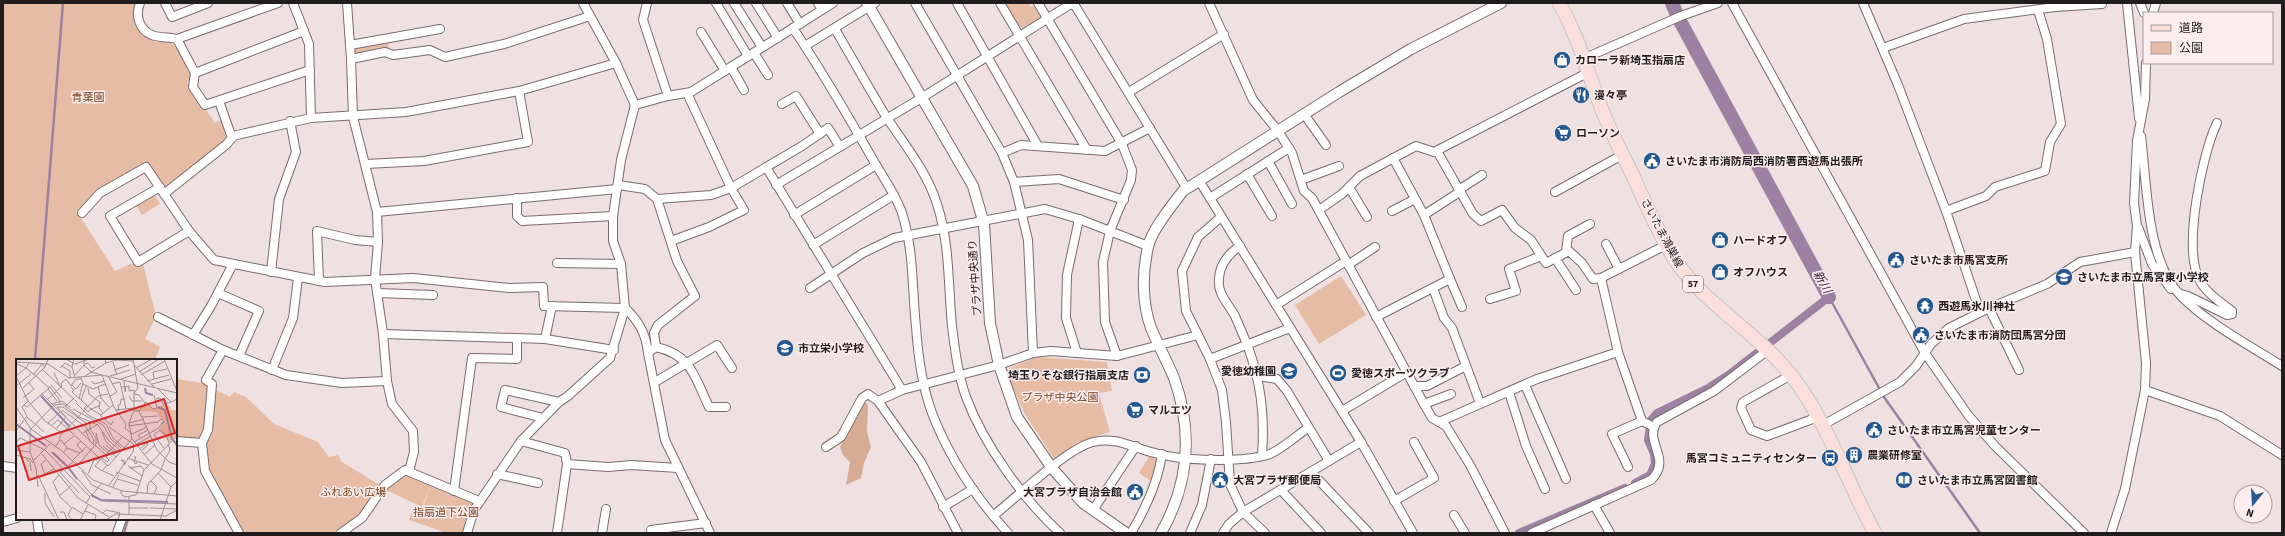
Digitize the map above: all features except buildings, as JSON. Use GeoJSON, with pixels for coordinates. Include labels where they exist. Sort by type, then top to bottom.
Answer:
{"type":"FeatureCollection","features":[{"type":"Feature","properties":{"kind":"main road","name":"さいたま鴻巣線"},"geometry":{"type":"LineString","coordinates":[[1559,3],[1585,58],[1605,118],[1666,245],[1690,281],[1768,350],[1791,375],[1820,421],[1850,485],[1875,533]]}},
{"type":"Feature","properties":{"kind":"street"},"geometry":{"type":"LineString","coordinates":[[140,3],[137,18],[142,26],[152,35],[177,39],[278,3]]}},
{"type":"Feature","properties":{"kind":"street"},"geometry":{"type":"LineString","coordinates":[[165,3],[172,18],[208,3]]}},
{"type":"Feature","properties":{"kind":"street"},"geometry":{"type":"LineString","coordinates":[[293,3],[309,44],[311,118]]}},
{"type":"Feature","properties":{"kind":"street"},"geometry":{"type":"LineString","coordinates":[[346,3],[351,58],[353,117],[377,212],[378,242],[375,278],[383,334],[387,381],[392,404],[413,431],[414,452],[409,471]]}},
{"type":"Feature","properties":{"kind":"street"},"geometry":{"type":"LineString","coordinates":[[467,533],[474,510],[479,501],[521,441],[559,402],[568,396],[610,358],[614,350],[625,308],[621,264],[613,241],[613,216],[621,160],[636,105],[616,63],[583,3]]}},
{"type":"Feature","properties":{"kind":"street"},"geometry":{"type":"LineString","coordinates":[[647,3],[643,20],[668,96]]}},
{"type":"Feature","properties":{"kind":"street"},"geometry":{"type":"LineString","coordinates":[[716,3],[751,54],[768,75]]}},
{"type":"Feature","properties":{"kind":"street"},"geometry":{"type":"LineString","coordinates":[[734,3],[762,47]]}},
{"type":"Feature","properties":{"kind":"street"},"geometry":{"type":"LineString","coordinates":[[756,3],[778,38]]}},
{"type":"Feature","properties":{"kind":"street"},"geometry":{"type":"LineString","coordinates":[[787,3],[805,46],[894,195],[908,235],[917,341],[924,383],[932,413],[973,489],[1008,533]]}},
{"type":"Feature","properties":{"kind":"street"},"geometry":{"type":"LineString","coordinates":[[636,105],[668,96],[687,93],[778,38],[796,26],[820,6],[833,3]]}},
{"type":"Feature","properties":{"kind":"street"},"geometry":{"type":"LineString","coordinates":[[915,3],[1002,153],[1014,182],[1028,240],[1034,353]]}},
{"type":"Feature","properties":{"kind":"street"},"geometry":{"type":"LineString","coordinates":[[957,3],[1038,146]]}},
{"type":"Feature","properties":{"kind":"street"},"geometry":{"type":"LineString","coordinates":[[1000,3],[1087,150]]}},
{"type":"Feature","properties":{"kind":"street"},"geometry":{"type":"LineString","coordinates":[[1038,3],[1046,19],[1122,144],[1132,170],[1124,200],[1110,231],[1103,262],[1103,301],[1105,322],[1117,356]]}},
{"type":"Feature","properties":{"kind":"street"},"geometry":{"type":"LineString","coordinates":[[1209,3],[1253,100],[1278,131],[1289,148],[1304,191],[1312,198],[1319,210],[1432,418],[1446,426],[1470,465],[1505,533]]}},
{"type":"Feature","properties":{"kind":"street"},"geometry":{"type":"LineString","coordinates":[[1161,533],[1180,489],[1187,444],[1186,425],[1174,379],[1151,327],[1143,286],[1148,246],[1168,210],[1187,190],[1304,114],[1411,49],[1501,3]]}},
{"type":"Feature","properties":{"kind":"street"},"geometry":{"type":"LineString","coordinates":[[1585,58],[1681,16],[1718,3]]}},
{"type":"Feature","properties":{"kind":"street"},"geometry":{"type":"LineString","coordinates":[[1732,3],[1925,353],[1968,415],[1995,446],[2084,533]]}},
{"type":"Feature","properties":{"kind":"street"},"geometry":{"type":"LineString","coordinates":[[1862,3],[1883,48],[1946,211],[1980,312]]}},
{"type":"Feature","properties":{"kind":"street"},"geometry":{"type":"LineString","coordinates":[[2127,3],[2140,131],[2154,241],[2161,264],[2179,294],[2188,296],[2227,315],[2232,314],[2232,311],[2213,296],[2199,279],[2194,253],[2194,216],[2197,196],[2211,134],[2217,123]]}},
{"type":"Feature","properties":{"kind":"street"},"geometry":{"type":"LineString","coordinates":[[805,46],[835,29],[870,4]]}},
{"type":"Feature","properties":{"kind":"street","name":"プラザ中央通り"},"geometry":{"type":"LineString","coordinates":[[870,4],[973,186],[983,221],[990,323],[999,364],[1017,417],[1052,468],[1083,503],[1126,533]]}},
{"type":"Feature","properties":{"kind":"street"},"geometry":{"type":"LineString","coordinates":[[776,185],[923,97],[956,75],[1020,37],[1069,4],[1074,4],[1129,92],[1187,190]]}},
{"type":"Feature","properties":{"kind":"street"},"geometry":{"type":"LineString","coordinates":[[1883,48],[1964,19],[2102,4]]}},
{"type":"Feature","properties":{"kind":"street"},"geometry":{"type":"LineString","coordinates":[[1946,211],[1986,196],[1995,187],[2045,171],[2050,142],[2061,124],[2047,39],[2038,10]]}},
{"type":"Feature","properties":{"kind":"street"},"geometry":{"type":"LineString","coordinates":[[351,58],[385,52],[393,55],[430,50],[445,57],[504,44],[590,16]]}},
{"type":"Feature","properties":{"kind":"street"},"geometry":{"type":"LineString","coordinates":[[835,29],[888,118],[924,174],[937,203],[947,250],[952,327],[959,375],[966,398],[987,438],[1022,493],[1040,515],[1060,533]]}},
{"type":"Feature","properties":{"kind":"street"},"geometry":{"type":"LineString","coordinates":[[350,44],[440,30]]}},
{"type":"Feature","properties":{"kind":"street"},"geometry":{"type":"LineString","coordinates":[[195,72],[304,31]]}},
{"type":"Feature","properties":{"kind":"street"},"geometry":{"type":"LineString","coordinates":[[701,32],[744,90]]}},
{"type":"Feature","properties":{"kind":"street"},"geometry":{"type":"LineString","coordinates":[[1129,92],[1224,34]]}},
{"type":"Feature","properties":{"kind":"street"},"geometry":{"type":"LineString","coordinates":[[177,39],[195,72],[193,87],[205,105],[310,70]]}},
{"type":"Feature","properties":{"kind":"street"},"geometry":{"type":"LineString","coordinates":[[189,232],[138,262],[110,216],[162,190],[227,144],[232,138],[290,121],[311,118],[353,117],[406,112],[519,91],[616,63]]}},
{"type":"Feature","properties":{"kind":"street"},"geometry":{"type":"LineString","coordinates":[[2111,533],[2125,489],[2145,390],[2146,363],[2135,252],[2137,226],[2134,190],[2137,141],[2145,99],[2146,64]]}},
{"type":"Feature","properties":{"kind":"street"},"geometry":{"type":"LineString","coordinates":[[1319,210],[1349,187],[1360,176],[1416,146],[1436,151],[1589,72]]}},
{"type":"Feature","properties":{"kind":"street"},"geometry":{"type":"LineString","coordinates":[[366,164],[424,160],[528,142],[519,91]]}},
{"type":"Feature","properties":{"kind":"street"},"geometry":{"type":"LineString","coordinates":[[671,241],[709,227],[744,210],[731,188],[687,93]]}},
{"type":"Feature","properties":{"kind":"street"},"geometry":{"type":"LineString","coordinates":[[782,104],[796,96],[820,134]]}},
{"type":"Feature","properties":{"kind":"street"},"geometry":{"type":"LineString","coordinates":[[219,101],[232,138]]}},
{"type":"Feature","properties":{"kind":"street"},"geometry":{"type":"LineString","coordinates":[[1304,114],[1326,145]]}},
{"type":"Feature","properties":{"kind":"street"},"geometry":{"type":"LineString","coordinates":[[271,272],[279,199],[296,152],[290,121]]}},
{"type":"Feature","properties":{"kind":"street"},"geometry":{"type":"LineString","coordinates":[[657,200],[712,195],[731,188],[828,128],[840,147]]}},
{"type":"Feature","properties":{"kind":"street"},"geometry":{"type":"LineString","coordinates":[[1002,153],[1021,145],[1104,151],[1122,144],[1150,128]]}},
{"type":"Feature","properties":{"kind":"street"},"geometry":{"type":"LineString","coordinates":[[1210,198],[1289,148]]}},
{"type":"Feature","properties":{"kind":"street"},"geometry":{"type":"LineString","coordinates":[[1436,151],[1461,190],[1473,214],[1481,221],[1502,210],[1515,228],[1531,240],[1546,263],[1569,251],[1582,263],[1593,279],[1601,278],[1666,245]]}},
{"type":"Feature","properties":{"kind":"street"},"geometry":{"type":"LineString","coordinates":[[1555,192],[1622,155]]}},
{"type":"Feature","properties":{"kind":"street"},"geometry":{"type":"LineString","coordinates":[[1393,158],[1424,215],[1462,307]]}},
{"type":"Feature","properties":{"kind":"street"},"geometry":{"type":"LineString","coordinates":[[1268,161],[1292,204]]}},
{"type":"Feature","properties":{"kind":"street"},"geometry":{"type":"LineString","coordinates":[[794,215],[876,165]]}},
{"type":"Feature","properties":{"kind":"street"},"geometry":{"type":"LineString","coordinates":[[1301,180],[1339,166]]}},
{"type":"Feature","properties":{"kind":"street"},"geometry":{"type":"LineString","coordinates":[[82,212],[100,193],[146,167],[189,232],[214,260],[319,281],[375,278],[413,278],[509,288],[544,287],[544,306],[625,308],[641,326],[647,341],[648,353],[666,440],[710,533]]}},
{"type":"Feature","properties":{"kind":"street"},"geometry":{"type":"LineString","coordinates":[[766,167],[830,275],[902,390]]}},
{"type":"Feature","properties":{"kind":"street"},"geometry":{"type":"LineString","coordinates":[[1247,174],[1272,216]]}},
{"type":"Feature","properties":{"kind":"street"},"geometry":{"type":"LineString","coordinates":[[1424,215],[1482,175]]}},
{"type":"Feature","properties":{"kind":"street"},"geometry":{"type":"LineString","coordinates":[[1014,182],[1059,179],[1124,200]]}},
{"type":"Feature","properties":{"kind":"street"},"geometry":{"type":"LineString","coordinates":[[1200,182],[1361,442],[1379,467],[1394,501],[1412,533]]}},
{"type":"Feature","properties":{"kind":"street"},"geometry":{"type":"LineString","coordinates":[[377,212],[617,187],[645,189],[657,200],[677,261],[695,296],[658,325],[654,333],[656,348]]}},
{"type":"Feature","properties":{"kind":"street"},"geometry":{"type":"LineString","coordinates":[[1349,187],[1367,217]]}},
{"type":"Feature","properties":{"kind":"street"},"geometry":{"type":"LineString","coordinates":[[813,245],[894,195]]}},
{"type":"Feature","properties":{"kind":"street"},"geometry":{"type":"LineString","coordinates":[[517,198],[517,216],[522,221],[613,216]]}},
{"type":"Feature","properties":{"kind":"street"},"geometry":{"type":"LineString","coordinates":[[1392,211],[1415,199]]}},
{"type":"Feature","properties":{"kind":"street"},"geometry":{"type":"LineString","coordinates":[[810,288],[863,253],[894,238],[1022,213],[1045,210],[1079,219],[1148,246]]}},
{"type":"Feature","properties":{"kind":"street"},"geometry":{"type":"LineString","coordinates":[[1222,217],[1198,236],[1182,271],[1186,311],[1210,359],[1222,390],[1226,422],[1230,484],[1243,512],[1265,533]]}},
{"type":"Feature","properties":{"kind":"street"},"geometry":{"type":"LineString","coordinates":[[1077,352],[1066,318],[1066,275],[1079,219]]}},
{"type":"Feature","properties":{"kind":"street"},"geometry":{"type":"LineString","coordinates":[[1566,252],[1568,236],[1590,224]]}},
{"type":"Feature","properties":{"kind":"street"},"geometry":{"type":"LineString","coordinates":[[2137,226],[2156,271],[2171,290],[2179,294],[2199,311],[2282,366]]}},
{"type":"Feature","properties":{"kind":"street"},"geometry":{"type":"LineString","coordinates":[[319,281],[317,231],[355,240],[378,242]]}},
{"type":"Feature","properties":{"kind":"street"},"geometry":{"type":"LineString","coordinates":[[1606,244],[1619,269]]}},
{"type":"Feature","properties":{"kind":"street"},"geometry":{"type":"LineString","coordinates":[[1240,246],[1230,253],[1222,265],[1218,278],[1222,297],[1234,315],[1247,344],[1257,376],[1264,421],[1262,455]]}},
{"type":"Feature","properties":{"kind":"street"},"geometry":{"type":"LineString","coordinates":[[1276,305],[1375,247]]}},
{"type":"Feature","properties":{"kind":"street"},"geometry":{"type":"LineString","coordinates":[[1791,375],[1743,402],[1741,408],[1751,430],[1767,436],[1820,421],[1900,382],[1912,370],[1939,335],[1980,312],[2047,284],[2080,262],[2135,252]]}},
{"type":"Feature","properties":{"kind":"street"},"geometry":{"type":"LineString","coordinates":[[1490,299],[1516,291],[1509,269],[1541,256]]}},
{"type":"Feature","properties":{"kind":"street"},"geometry":{"type":"LineString","coordinates":[[1555,258],[1576,290]]}},
{"type":"Feature","properties":{"kind":"street"},"geometry":{"type":"LineString","coordinates":[[557,263],[621,264]]}},
{"type":"Feature","properties":{"kind":"street"},"geometry":{"type":"LineString","coordinates":[[193,334],[218,293],[233,264]]}},
{"type":"Feature","properties":{"kind":"street"},"geometry":{"type":"LineString","coordinates":[[272,370],[293,318],[298,278]]}},
{"type":"Feature","properties":{"kind":"street"},"geometry":{"type":"LineString","coordinates":[[1601,278],[1618,352],[1642,421],[1654,427]]}},
{"type":"Feature","properties":{"kind":"street"},"geometry":{"type":"LineString","coordinates":[[1376,317],[1450,280]]}},
{"type":"Feature","properties":{"kind":"street"},"geometry":{"type":"LineString","coordinates":[[1433,288],[1444,318],[1452,328],[1480,403]]}},
{"type":"Feature","properties":{"kind":"street"},"geometry":{"type":"LineString","coordinates":[[218,293],[259,311],[239,356]]}},
{"type":"Feature","properties":{"kind":"street"},"geometry":{"type":"LineString","coordinates":[[377,293],[433,295]]}},
{"type":"Feature","properties":{"kind":"street"},"geometry":{"type":"LineString","coordinates":[[545,339],[552,306]]}},
{"type":"Feature","properties":{"kind":"street"},"geometry":{"type":"LineString","coordinates":[[1989,308],[2019,370]]}},
{"type":"Feature","properties":{"kind":"street"},"geometry":{"type":"LineString","coordinates":[[158,317],[223,350],[286,375],[342,383],[387,381]]}},
{"type":"Feature","properties":{"kind":"street"},"geometry":{"type":"LineString","coordinates":[[1210,359],[1290,328]]}},
{"type":"Feature","properties":{"kind":"street"},"geometry":{"type":"LineString","coordinates":[[383,334],[545,339],[614,350]]}},
{"type":"Feature","properties":{"kind":"street"},"geometry":{"type":"LineString","coordinates":[[878,401],[902,390],[924,383],[959,375],[1034,353],[1051,351],[1117,356],[1198,334]]}},
{"type":"Feature","properties":{"kind":"street"},"geometry":{"type":"LineString","coordinates":[[454,491],[472,358],[517,359],[517,338]]}},
{"type":"Feature","properties":{"kind":"street"},"geometry":{"type":"LineString","coordinates":[[655,382],[717,345],[732,368]]}},
{"type":"Feature","properties":{"kind":"street"},"geometry":{"type":"LineString","coordinates":[[648,353],[656,348],[673,352],[687,362],[709,407],[726,407]]}},
{"type":"Feature","properties":{"kind":"street"},"geometry":{"type":"LineString","coordinates":[[223,350],[206,380],[212,384],[208,430],[202,444],[205,471],[239,533]]}},
{"type":"Feature","properties":{"kind":"street"},"geometry":{"type":"LineString","coordinates":[[1532,533],[1646,483],[1655,477],[1661,466],[1653,435],[1654,427],[1664,418],[1714,391],[1768,350]]}},
{"type":"Feature","properties":{"kind":"street"},"geometry":{"type":"LineString","coordinates":[[1438,422],[1525,385],[1618,352]]}},
{"type":"Feature","properties":{"kind":"street"},"geometry":{"type":"LineString","coordinates":[[1414,386],[1427,386],[1466,366]]}},
{"type":"Feature","properties":{"kind":"street"},"geometry":{"type":"LineString","coordinates":[[1342,411],[1406,372]]}},
{"type":"Feature","properties":{"kind":"street"},"geometry":{"type":"LineString","coordinates":[[1257,376],[1277,379],[1287,391],[1329,461]]}},
{"type":"Feature","properties":{"kind":"street"},"geometry":{"type":"LineString","coordinates":[[1525,385],[1566,479]]}},
{"type":"Feature","properties":{"kind":"street"},"geometry":{"type":"LineString","coordinates":[[543,418],[501,407],[505,390],[559,402]]}},
{"type":"Feature","properties":{"kind":"street"},"geometry":{"type":"LineString","coordinates":[[2145,390],[2220,416],[2282,455]]}},
{"type":"Feature","properties":{"kind":"street"},"geometry":{"type":"LineString","coordinates":[[1509,392],[1526,446],[1545,490]]}},
{"type":"Feature","properties":{"kind":"street"},"geometry":{"type":"LineString","coordinates":[[826,447],[844,433],[864,395],[868,394],[878,401],[921,462],[958,533]]}},
{"type":"Feature","properties":{"kind":"street"},"geometry":{"type":"LineString","coordinates":[[1424,404],[1450,394]]}},
{"type":"Feature","properties":{"kind":"street"},"geometry":{"type":"LineString","coordinates":[[1628,467],[1612,434],[1642,421]]}},
{"type":"Feature","properties":{"kind":"street"},"geometry":{"type":"LineString","coordinates":[[993,516],[1068,454],[1092,442],[1113,440],[1162,454],[1185,457],[1228,459],[1270,454],[1308,428]]}},
{"type":"Feature","properties":{"kind":"street"},"geometry":{"type":"LineString","coordinates":[[177,441],[202,444]]}},
{"type":"Feature","properties":{"kind":"street"},"geometry":{"type":"LineString","coordinates":[[521,441],[565,453],[567,464],[557,533]]}},
{"type":"Feature","properties":{"kind":"street"},"geometry":{"type":"LineString","coordinates":[[1223,533],[1229,524],[1243,512],[1361,442]]}},
{"type":"Feature","properties":{"kind":"street"},"geometry":{"type":"LineString","coordinates":[[1394,501],[1434,478],[1414,442]]}},
{"type":"Feature","properties":{"kind":"street"},"geometry":{"type":"LineString","coordinates":[[1094,510],[1136,446]]}},
{"type":"Feature","properties":{"kind":"street"},"geometry":{"type":"LineString","coordinates":[[1131,533],[1144,511],[1154,488],[1162,454]]}},
{"type":"Feature","properties":{"kind":"street"},"geometry":{"type":"LineString","coordinates":[[1190,533],[1202,505],[1211,458]]}},
{"type":"Feature","properties":{"kind":"street"},"geometry":{"type":"LineString","coordinates":[[567,464],[608,468],[631,465],[678,468]]}},
{"type":"Feature","properties":{"kind":"street"},"geometry":{"type":"LineString","coordinates":[[3,466],[16,468]]}},
{"type":"Feature","properties":{"kind":"street"},"geometry":{"type":"LineString","coordinates":[[341,533],[362,518],[385,485],[405,470],[479,501]]}},
{"type":"Feature","properties":{"kind":"street"},"geometry":{"type":"LineString","coordinates":[[1311,472],[1369,533]]}},
{"type":"Feature","properties":{"kind":"street"},"geometry":{"type":"LineString","coordinates":[[497,474],[538,483]]}},
{"type":"Feature","properties":{"kind":"street"},"geometry":{"type":"LineString","coordinates":[[943,506],[973,489]]}},
{"type":"Feature","properties":{"kind":"street"},"geometry":{"type":"LineString","coordinates":[[1281,490],[1321,533]]}},
{"type":"Feature","properties":{"kind":"street"},"geometry":{"type":"LineString","coordinates":[[1594,505],[1610,533]]}},
{"type":"Feature","properties":{"kind":"street"},"geometry":{"type":"LineString","coordinates":[[602,533],[606,509]]}},
{"type":"Feature","properties":{"kind":"street"},"geometry":{"type":"LineString","coordinates":[[1454,515],[1465,533]]}},
{"type":"Feature","properties":{"kind":"street"},"geometry":{"type":"LineString","coordinates":[[3,522],[16,518]]}},
{"type":"Feature","properties":{"kind":"street"},"geometry":{"type":"LineString","coordinates":[[37,520],[39,533]]}},
{"type":"Feature","properties":{"kind":"street"},"geometry":{"type":"LineString","coordinates":[[117,533],[122,520]]}},
{"type":"Feature","properties":{"kind":"street"},"geometry":{"type":"LineString","coordinates":[[651,530],[706,523]]}},
{"type":"Feature","properties":{"kind":"green space","name":"青葉園"},"geometry":{"type":"Polygon","coordinates":[[[3,3],[136,3],[136,27],[155,42],[170,42],[179,50],[192,75],[191,79],[187,82],[215,123],[223,119],[227,138],[164,189],[146,162],[101,188],[77,212],[115,271],[133,263],[143,264],[156,316],[145,339],[160,347],[155,359],[16,359],[16,431],[3,431],[3,3]]]}},
{"type":"Feature","properties":{"kind":"green space"},"geometry":{"type":"Polygon","coordinates":[[[1003,3],[1028,3],[1031,7],[1034,6],[1040,16],[1039,19],[1020,29],[1003,3]]]}},
{"type":"Feature","properties":{"kind":"green space"},"geometry":{"type":"Polygon","coordinates":[[[388,43],[389,50],[354,54],[353,48],[388,43]]]}},
{"type":"Feature","properties":{"kind":"green space"},"geometry":{"type":"Polygon","coordinates":[[[154,194],[160,204],[142,215],[135,204],[154,194]]]}},
{"type":"Feature","properties":{"kind":"green space"},"geometry":{"type":"Polygon","coordinates":[[[1341,276],[1366,315],[1319,344],[1295,305],[1341,276]]]}},
{"type":"Feature","properties":{"kind":"green space","name":"プラザ中央公園"},"geometry":{"type":"Polygon","coordinates":[[[1037,357],[1107,362],[1112,391],[1099,393],[1110,432],[1078,442],[1055,460],[1025,414],[1005,370],[1037,357]]]}},
{"type":"Feature","properties":{"kind":"green space","name":"ふれあい広場"},"geometry":{"type":"Polygon","coordinates":[[[177,379],[202,383],[230,397],[234,392],[246,397],[274,424],[318,442],[329,457],[338,455],[342,462],[383,487],[360,515],[336,533],[244,533],[208,467],[207,444],[177,439],[177,379]]]}},
{"type":"Feature","properties":{"kind":"green space"},"geometry":{"type":"Polygon","coordinates":[[[1150,455],[1157,461],[1151,481],[1139,473],[1150,455]]]}},
{"type":"Feature","properties":{"kind":"green space","name":"指扇道下公園"},"geometry":{"type":"Polygon","coordinates":[[[405,474],[476,503],[466,517],[462,533],[441,533],[441,531],[409,520],[414,505],[423,508],[430,486],[422,507],[386,490],[405,474]]]}},
{"type":"Feature","properties":{"kind":"shaded area"},"geometry":{"type":"Polygon","coordinates":[[[863,402],[868,404],[867,432],[871,447],[864,463],[861,478],[846,485],[850,462],[843,455],[840,447],[863,402]]]}},
{"type":"Feature","properties":{"kind":"waterway"},"geometry":{"type":"LineString","coordinates":[[35,359],[63,3]]}},
{"type":"Feature","properties":{"kind":"waterway","name":"新川"},"geometry":{"type":"LineString","coordinates":[[1672,3],[1677,15]]}},
{"type":"Feature","properties":{"kind":"waterway","name":"新川"},"geometry":{"type":"LineString","coordinates":[[1680,21],[1829,297]]}},
{"type":"Feature","properties":{"kind":"waterway","name":"新川"},"geometry":{"type":"LineString","coordinates":[[1829,297],[1884,397],[1980,533]]}},
{"type":"Feature","properties":{"kind":"waterway"},"geometry":{"type":"LineString","coordinates":[[1635,483],[1650,475],[1655,464],[1654,454],[1648,440],[1651,420],[1657,413],[1708,388],[1731,373],[1829,297]]}},
{"type":"Feature","properties":{"kind":"waterway"},"geometry":{"type":"LineString","coordinates":[[1519,533],[1625,488]]}},
{"type":"Feature","properties":{"kind":"waterway"},"geometry":{"type":"LineString","coordinates":[[124,533],[128,520]]}},
{"type":"Feature","properties":{"kind":"place","name":"カローラ新埼玉指扇店"},"geometry":{"type":"Point","coordinates":[1562,60]}},
{"type":"Feature","properties":{"kind":"place","name":"漫々亭"},"geometry":{"type":"Point","coordinates":[1581,95]}},
{"type":"Feature","properties":{"kind":"place","name":"ローソン"},"geometry":{"type":"Point","coordinates":[1563,133]}},
{"type":"Feature","properties":{"kind":"place","name":"さいたま市消防局西消防署西遊馬出張所"},"geometry":{"type":"Point","coordinates":[1652,161]}},
{"type":"Feature","properties":{"kind":"place","name":"ハードオフ"},"geometry":{"type":"Point","coordinates":[1720,240]}},
{"type":"Feature","properties":{"kind":"place","name":"さいたま市馬宮支所"},"geometry":{"type":"Point","coordinates":[1896,260]}},
{"type":"Feature","properties":{"kind":"place","name":"オフハウス"},"geometry":{"type":"Point","coordinates":[1720,272]}},
{"type":"Feature","properties":{"kind":"place","name":"さいたま市立馬宮東小学校"},"geometry":{"type":"Point","coordinates":[2064,277]}},
{"type":"Feature","properties":{"kind":"place","name":"西遊馬氷川神社"},"geometry":{"type":"Point","coordinates":[1925,306]}},
{"type":"Feature","properties":{"kind":"place","name":"さいたま市消防団馬宮分団"},"geometry":{"type":"Point","coordinates":[1921,335]}},
{"type":"Feature","properties":{"kind":"place","name":"市立栄小学校"},"geometry":{"type":"Point","coordinates":[785,348]}},
{"type":"Feature","properties":{"kind":"place","name":"愛徳幼稚園"},"geometry":{"type":"Point","coordinates":[1289,371]}},
{"type":"Feature","properties":{"kind":"place","name":"愛徳スポーツクラブ"},"geometry":{"type":"Point","coordinates":[1338,373]}},
{"type":"Feature","properties":{"kind":"place","name":"埼玉りそな銀行指扇支店"},"geometry":{"type":"Point","coordinates":[1142,375]}},
{"type":"Feature","properties":{"kind":"place","name":"マルエツ"},"geometry":{"type":"Point","coordinates":[1135,410]}},
{"type":"Feature","properties":{"kind":"place","name":"さいたま市立馬宮児童センター"},"geometry":{"type":"Point","coordinates":[1874,430]}},
{"type":"Feature","properties":{"kind":"place","name":"農業研修室"},"geometry":{"type":"Point","coordinates":[1854,455]}},
{"type":"Feature","properties":{"kind":"place","name":"馬宮コミュニティセンター"},"geometry":{"type":"Point","coordinates":[1830,458]}},
{"type":"Feature","properties":{"kind":"place","name":"大宮プラザ郵便局"},"geometry":{"type":"Point","coordinates":[1220,480]}},
{"type":"Feature","properties":{"kind":"place","name":"さいたま市立馬宮図書館"},"geometry":{"type":"Point","coordinates":[1904,480]}},
{"type":"Feature","properties":{"kind":"place","name":"大宮プラザ自治会館"},"geometry":{"type":"Point","coordinates":[1135,492]}}]}
